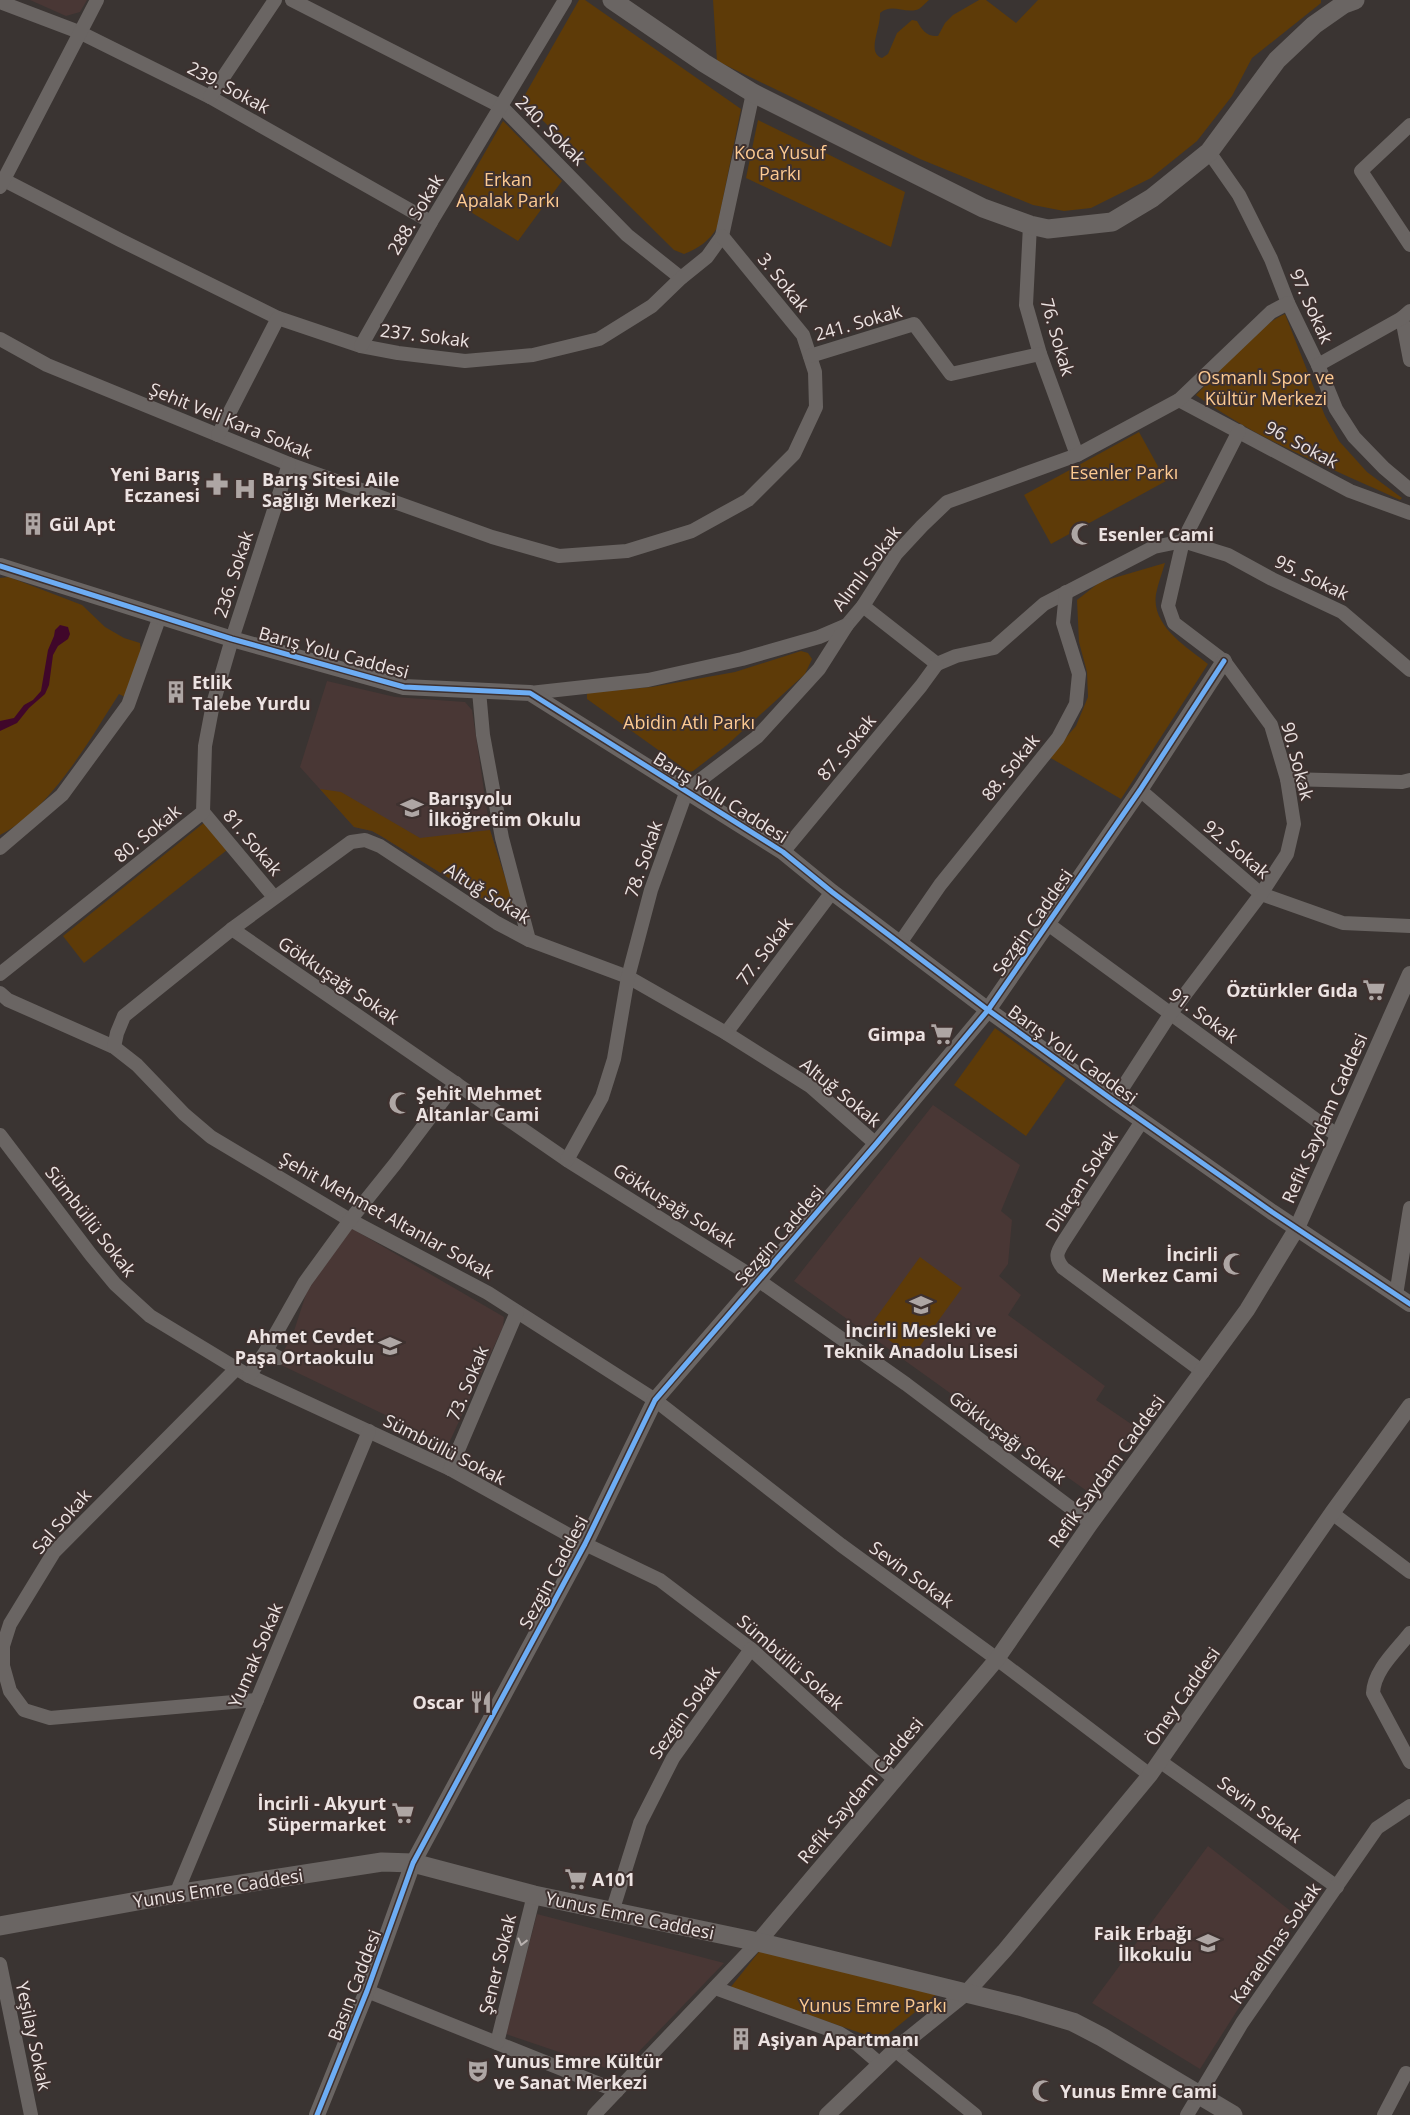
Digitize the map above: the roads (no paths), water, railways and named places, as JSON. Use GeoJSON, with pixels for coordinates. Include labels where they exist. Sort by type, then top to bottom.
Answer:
{"type":"FeatureCollection","features":[{"type":"Feature","properties":{"kind":"main road"},"geometry":{"type":"LineString","coordinates":[[612,0],[704,63],[753,93],[983,208],[1030,225],[1048,229],[1112,222],[1152,198],[1208,152],[1277,60],[1314,24],[1348,1]]}},
{"type":"Feature","properties":{"kind":"main road","name":"Yunus Emre Caddesi"},"geometry":{"type":"LineString","coordinates":[[0,1926],[176,1894],[382,1862],[413,1863],[534,1895],[758,1942],[967,1992],[1073,2022],[1102,2037],[1232,2115]]}},
{"type":"Feature","properties":{"kind":"street"},"geometry":{"type":"LineString","coordinates":[[2,184],[97,0]]}},
{"type":"Feature","properties":{"kind":"street"},"geometry":{"type":"LineString","coordinates":[[210,97],[275,0]]}},
{"type":"Feature","properties":{"kind":"street","name":"240. Sokak"},"geometry":{"type":"LineString","coordinates":[[292,0],[502,107],[627,235],[681,278]]}},
{"type":"Feature","properties":{"kind":"street","name":"288. Sokak"},"geometry":{"type":"LineString","coordinates":[[361,346],[431,222],[566,0]]}},
{"type":"Feature","properties":{"kind":"street","name":"239. Sokak"},"geometry":{"type":"LineString","coordinates":[[0,2],[79,32],[210,97],[431,222]]}},
{"type":"Feature","properties":{"kind":"street","name":"237. Sokak"},"geometry":{"type":"LineString","coordinates":[[2,184],[278,318],[361,346],[398,353],[465,361],[533,356],[599,339],[652,306],[681,278],[707,257],[722,236],[753,93]]}},
{"type":"Feature","properties":{"kind":"street"},"geometry":{"type":"LineString","coordinates":[[1410,125],[1361,171],[1410,245]]}},
{"type":"Feature","properties":{"kind":"street","name":"97. Sokak"},"geometry":{"type":"LineString","coordinates":[[1208,152],[1239,195],[1271,259],[1288,303],[1318,365],[1336,409],[1354,438],[1384,468],[1410,490]]}},
{"type":"Feature","properties":{"kind":"street","name":"76. Sokak"},"geometry":{"type":"LineString","coordinates":[[1030,225],[1026,305],[1040,354],[1077,455]]}},
{"type":"Feature","properties":{"kind":"street","name":"3. Sokak"},"geometry":{"type":"LineString","coordinates":[[722,236],[803,335],[810,356]]}},
{"type":"Feature","properties":{"kind":"street","name":"Alımlı Sokak"},"geometry":{"type":"LineString","coordinates":[[530,693],[648,680],[742,659],[819,637],[847,625],[863,606],[896,554],[947,502],[1077,455],[1179,400],[1271,312],[1288,303]]}},
{"type":"Feature","properties":{"kind":"street"},"geometry":{"type":"LineString","coordinates":[[1318,365],[1406,315],[1410,360]]}},
{"type":"Feature","properties":{"kind":"street"},"geometry":{"type":"LineString","coordinates":[[218,435],[278,318]]}},
{"type":"Feature","properties":{"kind":"street","name":"241. Sokak"},"geometry":{"type":"LineString","coordinates":[[810,356],[914,324],[951,374],[1040,354]]}},
{"type":"Feature","properties":{"kind":"street","name":"Şehit Veli Kara Sokak"},"geometry":{"type":"LineString","coordinates":[[0,339],[47,365],[289,464],[492,537],[559,556],[627,551],[692,531],[748,500],[794,454],[816,408],[815,372],[810,356]]}},
{"type":"Feature","properties":{"kind":"street","name":"96. Sokak"},"geometry":{"type":"LineString","coordinates":[[1179,400],[1350,491],[1410,513]]}},
{"type":"Feature","properties":{"kind":"street","name":"90. Sokak"},"geometry":{"type":"LineString","coordinates":[[1114,1101],[1171,1013],[1261,894],[1287,854],[1294,824],[1287,779],[1271,725],[1224,661],[1174,623],[1168,606],[1183,541],[1239,431]]}},
{"type":"Feature","properties":{"kind":"street","name":"236. Sokak"},"geometry":{"type":"LineString","coordinates":[[232,639],[289,464]]}},
{"type":"Feature","properties":{"kind":"street"},"geometry":{"type":"LineString","coordinates":[[863,606],[937,664],[956,656],[994,648],[1044,604],[1154,547],[1183,541]]}},
{"type":"Feature","properties":{"kind":"street","name":"95. Sokak"},"geometry":{"type":"LineString","coordinates":[[1183,541],[1228,555],[1272,579],[1342,612],[1410,670]]}},
{"type":"Feature","properties":{"kind":"street","name":"Barış Yolu Caddesi"},"geometry":{"type":"LineString","coordinates":[[0,566],[232,639],[404,687],[530,693],[783,852],[832,892],[988,1010],[1142,1121],[1403,1300]]}},
{"type":"Feature","properties":{"kind":"street","name":"88. Sokak"},"geometry":{"type":"LineString","coordinates":[[900,943],[940,885],[1058,738],[1076,704],[1079,674],[1063,623],[1066,592]]}},
{"type":"Feature","properties":{"kind":"street"},"geometry":{"type":"LineString","coordinates":[[0,848],[62,795],[128,705],[160,616]]}},
{"type":"Feature","properties":{"kind":"street"},"geometry":{"type":"LineString","coordinates":[[687,790],[757,738],[819,669],[847,625]]}},
{"type":"Feature","properties":{"kind":"street","name":"80. Sokak"},"geometry":{"type":"LineString","coordinates":[[0,974],[203,812],[205,746],[213,704],[232,639]]}},
{"type":"Feature","properties":{"kind":"street","name":"Sezgin Caddesi"},"geometry":{"type":"LineString","coordinates":[[413,1863],[584,1544],[655,1400],[876,1144],[988,1010],[1140,790],[1224,661]]}},
{"type":"Feature","properties":{"kind":"street","name":"87. Sokak"},"geometry":{"type":"LineString","coordinates":[[783,852],[915,694],[937,664]]}},
{"type":"Feature","properties":{"kind":"street"},"geometry":{"type":"LineString","coordinates":[[479,690],[483,735],[502,838],[528,940]]}},
{"type":"Feature","properties":{"kind":"street"},"geometry":{"type":"LineString","coordinates":[[1287,779],[1402,782],[1410,780]]}},
{"type":"Feature","properties":{"kind":"street","name":"78. Sokak"},"geometry":{"type":"LineString","coordinates":[[567,1160],[602,1097],[614,1059],[628,977],[651,890],[687,790]]}},
{"type":"Feature","properties":{"kind":"street","name":"92. Sokak"},"geometry":{"type":"LineString","coordinates":[[1140,790],[1261,894],[1343,923],[1410,926]]}},
{"type":"Feature","properties":{"kind":"street","name":"81. Sokak"},"geometry":{"type":"LineString","coordinates":[[203,812],[274,897]]}},
{"type":"Feature","properties":{"kind":"street","name":"Altuğ Sokak"},"geometry":{"type":"LineString","coordinates":[[114,1046],[118,1028],[124,1016],[274,897],[351,842],[365,840],[380,846],[497,923],[528,940],[628,977],[726,1033],[810,1086],[876,1144]]}},
{"type":"Feature","properties":{"kind":"street","name":"77. Sokak"},"geometry":{"type":"LineString","coordinates":[[726,1033],[832,892]]}},
{"type":"Feature","properties":{"kind":"street","name":"91. Sokak"},"geometry":{"type":"LineString","coordinates":[[1048,924],[1338,1136]]}},
{"type":"Feature","properties":{"kind":"street","name":"Gökkuşağı Sokak"},"geometry":{"type":"LineString","coordinates":[[232,929],[567,1160],[758,1280],[906,1384],[1091,1522]]}},
{"type":"Feature","properties":{"kind":"street","name":"Refik Saydam Caddesi"},"geometry":{"type":"LineString","coordinates":[[758,1942],[997,1659],[1091,1522],[1247,1310],[1297,1228],[1406,990],[1410,974]]}},
{"type":"Feature","properties":{"kind":"street"},"geometry":{"type":"LineString","coordinates":[[0,993],[8,1000],[114,1046]]}},
{"type":"Feature","properties":{"kind":"street","name":"Şehit Mehmet Altanlar Sokak"},"geometry":{"type":"LineString","coordinates":[[114,1046],[137,1064],[184,1114],[211,1137],[350,1220],[488,1293],[623,1377],[655,1400]]}},
{"type":"Feature","properties":{"kind":"street"},"geometry":{"type":"LineString","coordinates":[[249,1376],[266,1351],[305,1282],[350,1220],[396,1164],[456,1083]]}},
{"type":"Feature","properties":{"kind":"street","name":"Dilaçan Sokak"},"geometry":{"type":"LineString","coordinates":[[1142,1121],[1064,1241],[1057,1253],[1058,1261],[1063,1268],[1203,1372]]}},
{"type":"Feature","properties":{"kind":"street","name":"Sümbüllü Sokak"},"geometry":{"type":"LineString","coordinates":[[0,1135],[90,1255],[115,1284],[150,1316],[249,1376],[450,1469],[584,1544],[660,1580],[751,1649],[894,1779]]}},
{"type":"Feature","properties":{"kind":"street"},"geometry":{"type":"LineString","coordinates":[[1403,1300],[1410,1208]]}},
{"type":"Feature","properties":{"kind":"street","name":"73. Sokak"},"geometry":{"type":"LineString","coordinates":[[450,1469],[517,1312]]}},
{"type":"Feature","properties":{"kind":"street"},"geometry":{"type":"LineString","coordinates":[[266,1351],[279,1358]]}},
{"type":"Feature","properties":{"kind":"street","name":"Sal Sokak"},"geometry":{"type":"LineString","coordinates":[[236,1369],[54,1552],[10,1624],[2,1646],[3,1666],[10,1691],[24,1710],[50,1718],[257,1700]]}},
{"type":"Feature","properties":{"kind":"street","name":"Sevin Sokak"},"geometry":{"type":"LineString","coordinates":[[655,1400],[841,1545],[997,1659],[1150,1775]]}},
{"type":"Feature","properties":{"kind":"street","name":"Öney Caddesi"},"geometry":{"type":"LineString","coordinates":[[967,1992],[1005,1950],[1161,1762],[1332,1513],[1410,1406]]}},
{"type":"Feature","properties":{"kind":"street","name":"Yumak Sokak"},"geometry":{"type":"LineString","coordinates":[[176,1894],[369,1431]]}},
{"type":"Feature","properties":{"kind":"street"},"geometry":{"type":"LineString","coordinates":[[1332,1513],[1410,1572]]}},
{"type":"Feature","properties":{"kind":"street"},"geometry":{"type":"LineString","coordinates":[[1410,1634],[1373,1682],[1373,1693],[1410,1762]]}},
{"type":"Feature","properties":{"kind":"street"},"geometry":{"type":"LineString","coordinates":[[1395,1653],[1410,1646]]}},
{"type":"Feature","properties":{"kind":"street","name":"Sezgin Sokak"},"geometry":{"type":"LineString","coordinates":[[612,1912],[640,1823],[672,1758],[751,1649]]}},
{"type":"Feature","properties":{"kind":"street","name":"Sevin Sokak"},"geometry":{"type":"LineString","coordinates":[[1161,1762],[1337,1888]]}},
{"type":"Feature","properties":{"kind":"street","name":"Karaelmas Sokak"},"geometry":{"type":"LineString","coordinates":[[1187,2115],[1242,2023],[1377,1828],[1410,1806]]}},
{"type":"Feature","properties":{"kind":"street","name":"Basın Caddesi"},"geometry":{"type":"LineString","coordinates":[[317,2115],[367,1991],[413,1863]]}},
{"type":"Feature","properties":{"kind":"street","name":"Şener Sokak"},"geometry":{"type":"LineString","coordinates":[[497,2043],[534,1895]]}},
{"type":"Feature","properties":{"kind":"street"},"geometry":{"type":"LineString","coordinates":[[594,2115],[758,1942]]}},
{"type":"Feature","properties":{"kind":"street","name":"Yeşilay Sokak"},"geometry":{"type":"LineString","coordinates":[[0,1964],[31,2115]]}},
{"type":"Feature","properties":{"kind":"street"},"geometry":{"type":"LineString","coordinates":[[715,1988],[838,2033],[857,2044],[880,2064]]}},
{"type":"Feature","properties":{"kind":"street","name":"Şener Sokak"},"geometry":{"type":"LineString","coordinates":[[367,1991],[616,2091]]}},
{"type":"Feature","properties":{"kind":"street"},"geometry":{"type":"LineString","coordinates":[[827,2115],[894,2050],[967,1992]]}},
{"type":"Feature","properties":{"kind":"street"},"geometry":{"type":"LineString","coordinates":[[894,2050],[975,2115]]}},
{"type":"Feature","properties":{"kind":"street"},"geometry":{"type":"LineString","coordinates":[[1384,2115],[1406,2073]]}},
{"type":"Feature","properties":{"kind":"place","name":"Yeni Barış Eczanesi"},"geometry":{"type":"Point","coordinates":[217,484]}},
{"type":"Feature","properties":{"kind":"place","name":"Barış Sitesi Aile Sağlığı Merkezi"},"geometry":{"type":"Point","coordinates":[245,489]}},
{"type":"Feature","properties":{"kind":"place","name":"Gül Apt"},"geometry":{"type":"Point","coordinates":[33,524]}},
{"type":"Feature","properties":{"kind":"place","name":"Esenler Cami"},"geometry":{"type":"Point","coordinates":[1082,534]}},
{"type":"Feature","properties":{"kind":"place","name":"Etlik Talebe Yurdu"},"geometry":{"type":"Point","coordinates":[176,692]}},
{"type":"Feature","properties":{"kind":"place","name":"Barışyolu İlköğretim Okulu"},"geometry":{"type":"Point","coordinates":[412,808]}},
{"type":"Feature","properties":{"kind":"place","name":"Öztürkler Gıda"},"geometry":{"type":"Point","coordinates":[1374,990]}},
{"type":"Feature","properties":{"kind":"place","name":"Gimpa"},"geometry":{"type":"Point","coordinates":[942,1034]}},
{"type":"Feature","properties":{"kind":"place","name":"Şehit Mehmet Altanlar Cami"},"geometry":{"type":"Point","coordinates":[400,1103]}},
{"type":"Feature","properties":{"kind":"place","name":"İncirli Merkez Cami"},"geometry":{"type":"Point","coordinates":[1234,1264]}},
{"type":"Feature","properties":{"kind":"place","name":"İncirli Mesleki ve Teknik Anadolu Lisesi"},"geometry":{"type":"Point","coordinates":[921,1305]}},
{"type":"Feature","properties":{"kind":"place","name":"Ahmet Cevdet Paşa Ortaokulu"},"geometry":{"type":"Point","coordinates":[390,1346]}},
{"type":"Feature","properties":{"kind":"place","name":"Oscar"},"geometry":{"type":"Point","coordinates":[481,1702]}},
{"type":"Feature","properties":{"kind":"place","name":"İncirli - Akyurt Süpermarket"},"geometry":{"type":"Point","coordinates":[403,1813]}},
{"type":"Feature","properties":{"kind":"place","name":"A101"},"geometry":{"type":"Point","coordinates":[576,1879]}},
{"type":"Feature","properties":{"kind":"place","name":"Faik Erbağı İlkokulu"},"geometry":{"type":"Point","coordinates":[1208,1943]}},
{"type":"Feature","properties":{"kind":"place","name":"Aşiyan Apartmanı"},"geometry":{"type":"Point","coordinates":[741,2039]}},
{"type":"Feature","properties":{"kind":"place","name":"Yunus Emre Kültür ve Sanat Merkezi"},"geometry":{"type":"Point","coordinates":[478,2071]}},
{"type":"Feature","properties":{"kind":"place","name":"Yunus Emre Cami"},"geometry":{"type":"Point","coordinates":[1043,2091]}},
{"type":"Feature","properties":{"kind":"park label","name":"Koca Yusuf Parkı"},"geometry":{"type":"Point","coordinates":[780,162]}},
{"type":"Feature","properties":{"kind":"park label","name":"Erkan Apalak Parkı"},"geometry":{"type":"Point","coordinates":[508,189]}},
{"type":"Feature","properties":{"kind":"park label","name":"Osmanlı Spor ve Kültür Merkezi"},"geometry":{"type":"Point","coordinates":[1266,387]}},
{"type":"Feature","properties":{"kind":"park label","name":"Esenler Parkı"},"geometry":{"type":"Point","coordinates":[1124,472]}},
{"type":"Feature","properties":{"kind":"park label","name":"Abidin Atlı Parkı"},"geometry":{"type":"Point","coordinates":[689,722]}},
{"type":"Feature","properties":{"kind":"park label","name":"Yunus Emre Parkı"},"geometry":{"type":"Point","coordinates":[873,2005]}}]}
